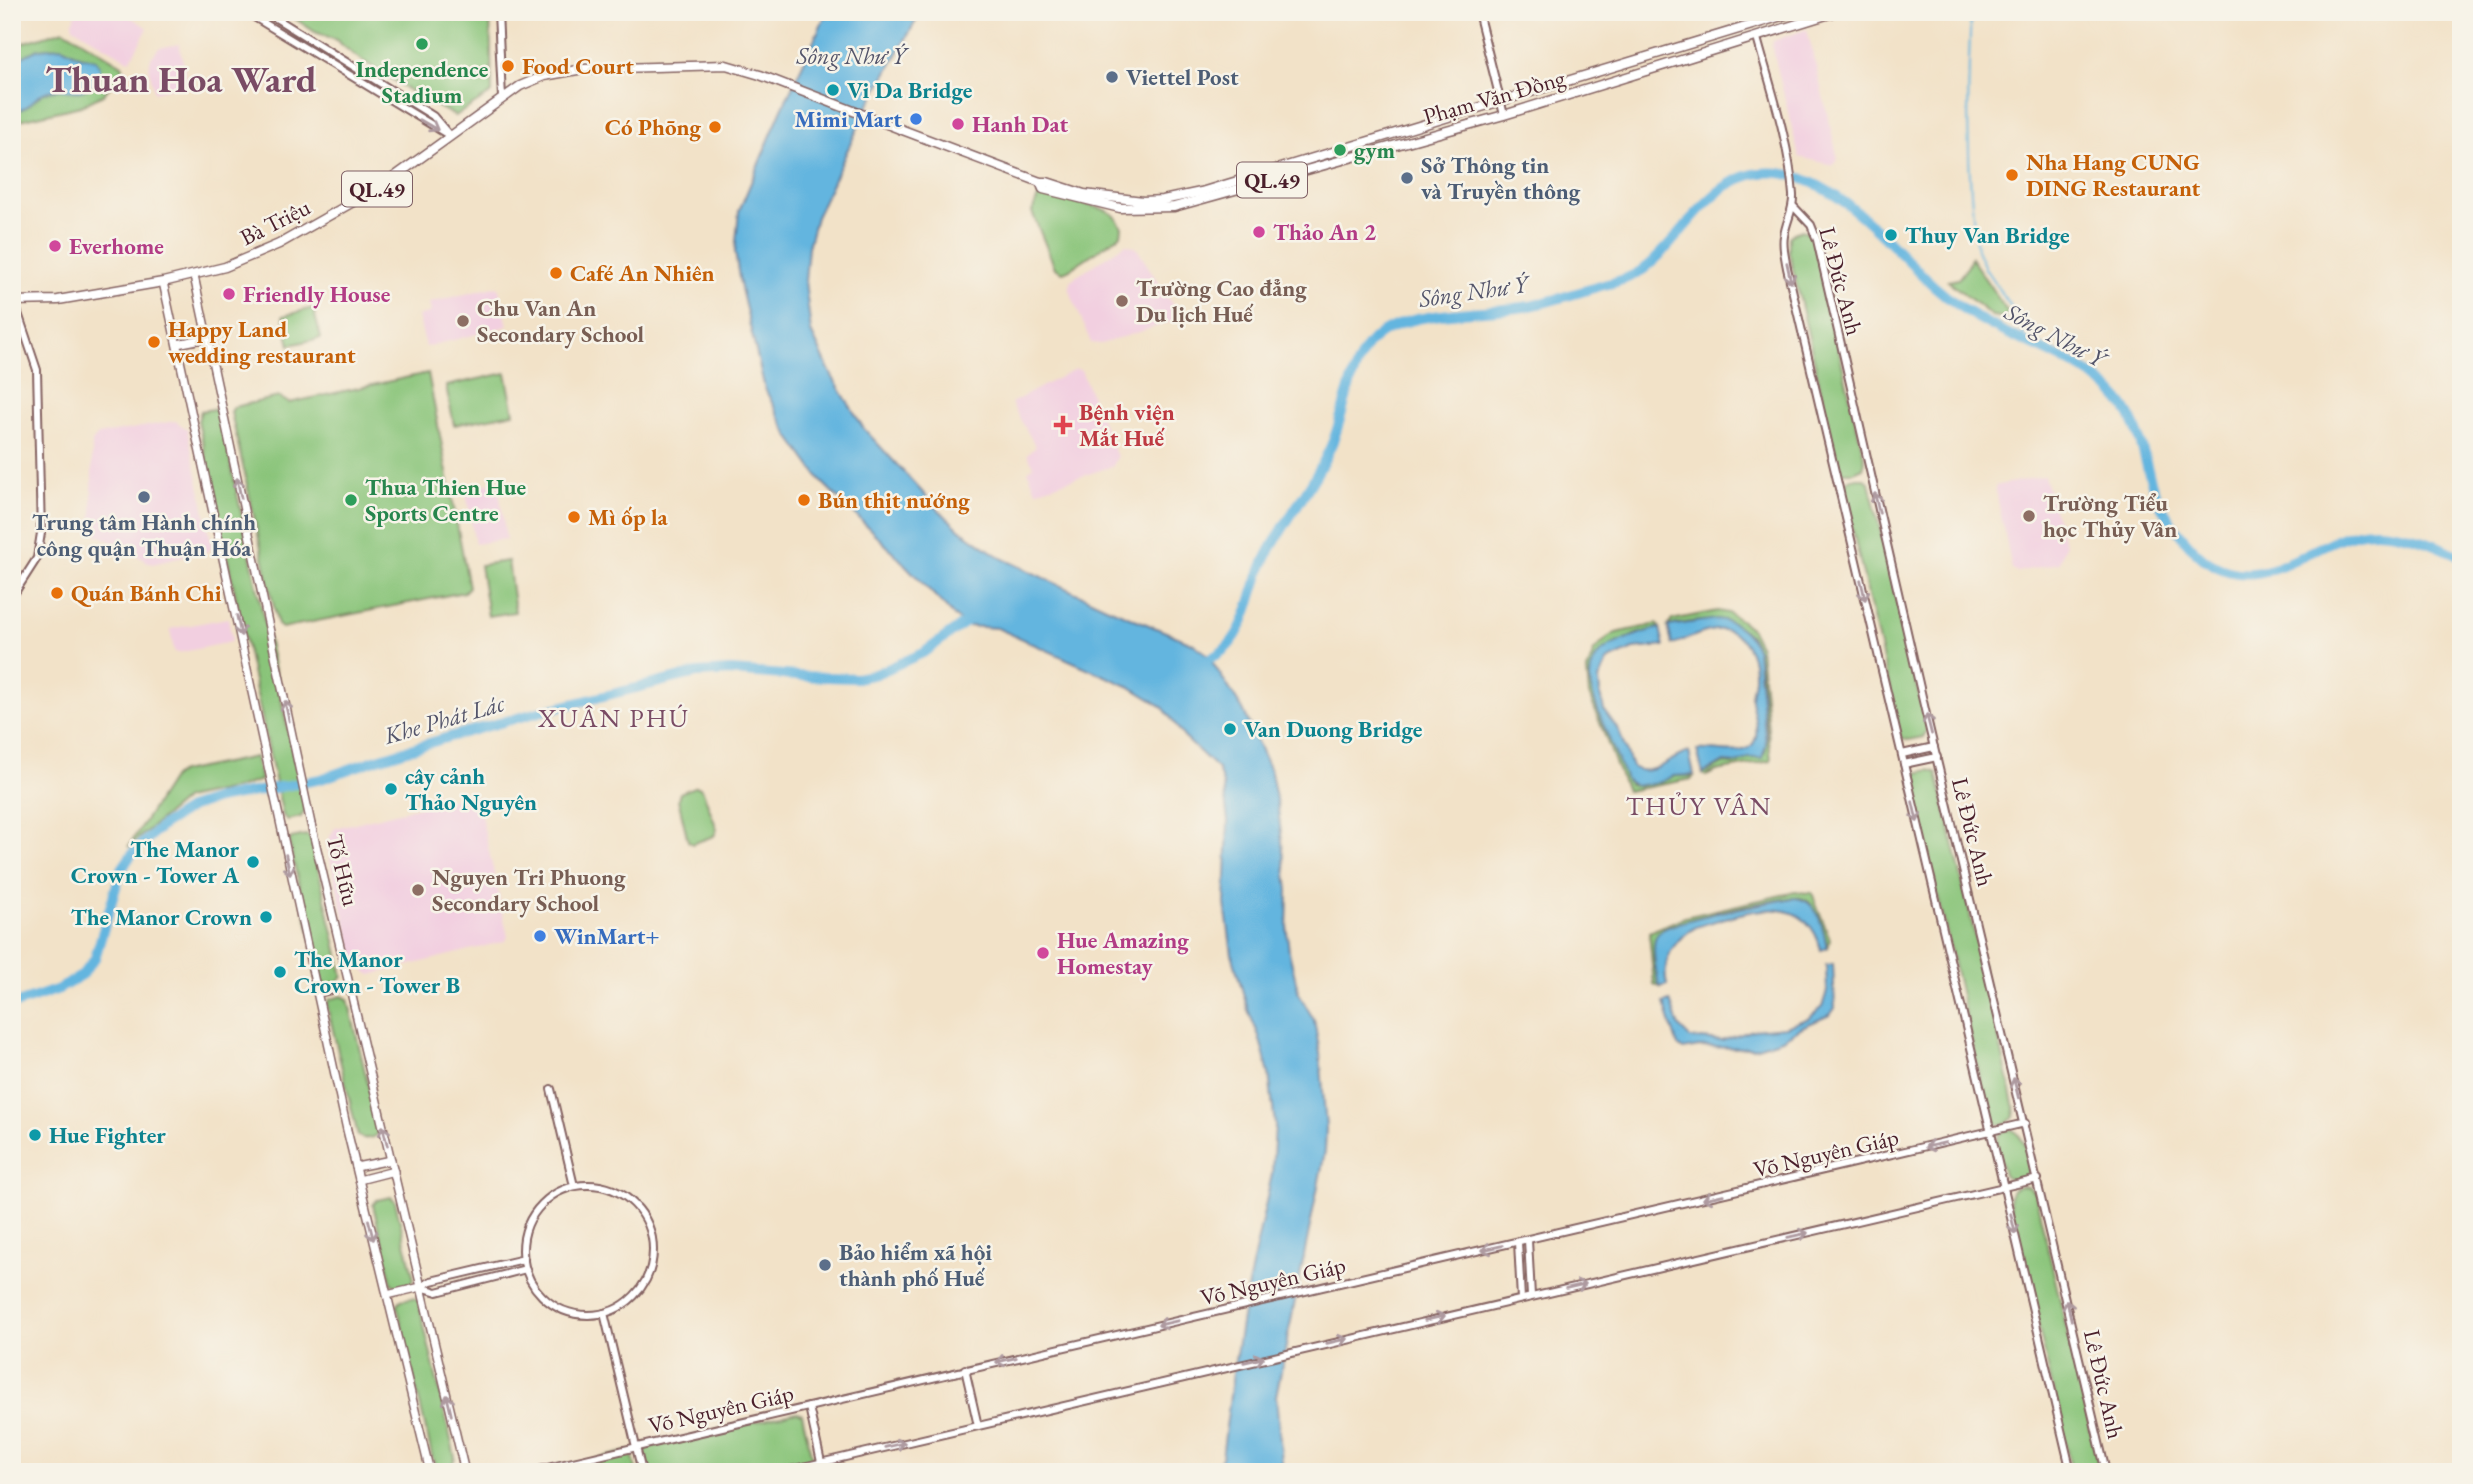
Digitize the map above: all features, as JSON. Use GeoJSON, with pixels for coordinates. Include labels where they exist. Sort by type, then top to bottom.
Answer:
{"type":"FeatureCollection","features":[{"type":"Feature","properties":{"kind":"main road","name":"Phạm Văn Đồng"},"geometry":{"type":"LineString","coordinates":[[900,129],[1040,183],[1047,182],[1084,194],[1120,200],[1163,200],[1200,192],[1501,103],[1795,12]]}},
{"type":"Feature","properties":{"kind":"main road","name":"Phạm Văn Đồng"},"geometry":{"type":"LineString","coordinates":[[1040,183],[1043,188],[1120,208],[1174,206],[1504,115],[1836,12]]}},
{"type":"Feature","properties":{"kind":"main road","name":"Bà Triệu"},"geometry":{"type":"LineString","coordinates":[[13,301],[58,300],[194,276],[225,267],[279,244],[383,185],[502,98],[520,86],[544,76],[583,69],[726,65],[760,75],[900,129]]}},
{"type":"Feature","properties":{"kind":"main road","name":"Tố Hữu"},"geometry":{"type":"LineString","coordinates":[[194,276],[304,791],[465,1472]]}},
{"type":"Feature","properties":{"kind":"main road"},"geometry":{"type":"LineString","coordinates":[[163,282],[356,1167],[430,1472]]}},
{"type":"Feature","properties":{"kind":"main road"},"geometry":{"type":"LineString","coordinates":[[177,344],[207,338]]}},
{"type":"Feature","properties":{"kind":"main road"},"geometry":{"type":"LineString","coordinates":[[317,993],[349,986]]}},
{"type":"Feature","properties":{"kind":"main road"},"geometry":{"type":"LineString","coordinates":[[356,1167],[391,1160]]}},
{"type":"Feature","properties":{"kind":"main road"},"geometry":{"type":"LineString","coordinates":[[359,1180],[394,1171]]}},
{"type":"Feature","properties":{"kind":"main road"},"geometry":{"type":"LineString","coordinates":[[387,1295],[421,1287]]}},
{"type":"Feature","properties":{"kind":"street"},"geometry":{"type":"LineString","coordinates":[[246,12],[450,136]]}},
{"type":"Feature","properties":{"kind":"street"},"geometry":{"type":"LineString","coordinates":[[266,12],[433,116],[450,136]]}},
{"type":"Feature","properties":{"kind":"street"},"geometry":{"type":"LineString","coordinates":[[498,12],[502,98]]}},
{"type":"Feature","properties":{"kind":"street"},"geometry":{"type":"LineString","coordinates":[[1478,12],[1504,115]]}},
{"type":"Feature","properties":{"kind":"street","name":"Lê Đức Anh"},"geometry":{"type":"LineString","coordinates":[[1757,38],[1789,164],[1794,207],[1784,234],[1787,268],[2071,1472]]}},
{"type":"Feature","properties":{"kind":"street"},"geometry":{"type":"LineString","coordinates":[[326,61],[331,52]]}},
{"type":"Feature","properties":{"kind":"street","name":"Lê Đức Anh"},"geometry":{"type":"LineString","coordinates":[[1794,207],[1811,225],[1817,240],[2106,1472]]}},
{"type":"Feature","properties":{"kind":"street"},"geometry":{"type":"LineString","coordinates":[[12,597],[37,558],[41,533],[37,370],[13,301]]}},
{"type":"Feature","properties":{"kind":"street"},"geometry":{"type":"LineString","coordinates":[[1902,754],[1934,747]]}},
{"type":"Feature","properties":{"kind":"street"},"geometry":{"type":"LineString","coordinates":[[1904,764],[1937,757]]}},
{"type":"Feature","properties":{"kind":"street"},"geometry":{"type":"LineString","coordinates":[[551,1089],[574,1186]]}},
{"type":"Feature","properties":{"kind":"street","name":"Võ Nguyên Giáp"},"geometry":{"type":"LineString","coordinates":[[530,1472],[2025,1123]]}},
{"type":"Feature","properties":{"kind":"street"},"geometry":{"type":"LineString","coordinates":[[781,1472],[2038,1179]]}},
{"type":"Feature","properties":{"kind":"street"},"geometry":{"type":"LineString","coordinates":[[574,1186],[599,1186],[622,1195],[640,1212],[651,1235],[652,1261],[643,1284],[626,1303],[604,1313],[579,1314],[556,1307],[538,1291],[526,1269],[525,1235],[535,1213],[552,1196],[574,1186]]}},
{"type":"Feature","properties":{"kind":"street"},"geometry":{"type":"LineString","coordinates":[[1528,1240],[1531,1296]]}},
{"type":"Feature","properties":{"kind":"street"},"geometry":{"type":"LineString","coordinates":[[1518,1242],[1521,1298]]}},
{"type":"Feature","properties":{"kind":"street"},"geometry":{"type":"LineString","coordinates":[[421,1287],[431,1280],[524,1259]]}},
{"type":"Feature","properties":{"kind":"street"},"geometry":{"type":"LineString","coordinates":[[497,1265],[499,1276]]}},
{"type":"Feature","properties":{"kind":"street"},"geometry":{"type":"LineString","coordinates":[[421,1287],[437,1292],[526,1269]]}},
{"type":"Feature","properties":{"kind":"street"},"geometry":{"type":"LineString","coordinates":[[459,1274],[461,1286]]}},
{"type":"Feature","properties":{"kind":"street"},"geometry":{"type":"LineString","coordinates":[[604,1313],[642,1472]]}},
{"type":"Feature","properties":{"kind":"street"},"geometry":{"type":"LineString","coordinates":[[965,1369],[978,1426]]}},
{"type":"Feature","properties":{"kind":"street"},"geometry":{"type":"LineString","coordinates":[[808,1407],[821,1462]]}},
{"type":"Feature","properties":{"kind":"shaded area"},"geometry":{"type":"Polygon","coordinates":[[[77,12],[122,12],[148,28],[128,60],[73,27],[72,22],[77,12]]]}},
{"type":"Feature","properties":{"kind":"shaded area"},"geometry":{"type":"Polygon","coordinates":[[[1807,29],[1838,159],[1833,165],[1799,157],[1772,46],[1773,41],[1807,29]]]}},
{"type":"Feature","properties":{"kind":"shaded area"},"geometry":{"type":"Polygon","coordinates":[[[179,44],[188,84],[154,92],[149,67],[151,58],[159,48],[179,44]]]}},
{"type":"Feature","properties":{"kind":"shaded area","name":"Trường Cao đẳng Du lịch Huế"},"geometry":{"type":"Polygon","coordinates":[[[1126,244],[1136,247],[1178,314],[1174,321],[1101,344],[1091,343],[1069,289],[1071,280],[1126,244]]]}},
{"type":"Feature","properties":{"kind":"shaded area","name":"Chu Van An Secondary School"},"geometry":{"type":"Polygon","coordinates":[[[498,286],[508,326],[426,347],[418,316],[431,312],[429,303],[498,286]]]}},
{"type":"Feature","properties":{"kind":"shaded area","name":"Bệnh viện Mắt Huế"},"geometry":{"type":"Polygon","coordinates":[[[1075,369],[1081,370],[1117,457],[1113,466],[1036,491],[1028,471],[1034,466],[1027,454],[1036,447],[1011,403],[1075,369]]]}},
{"type":"Feature","properties":{"kind":"shaded area"},"geometry":{"type":"Polygon","coordinates":[[[175,421],[187,429],[212,545],[209,551],[152,564],[95,533],[92,525],[92,442],[98,435],[175,421]]]}},
{"type":"Feature","properties":{"kind":"shaded area","name":"Trường Tiểu học Thủy Vân"},"geometry":{"type":"Polygon","coordinates":[[[2044,476],[2065,545],[2059,563],[2017,572],[2012,569],[1995,486],[2044,476]]]}},
{"type":"Feature","properties":{"kind":"shaded area"},"geometry":{"type":"Polygon","coordinates":[[[498,482],[506,539],[475,544],[465,487],[498,482]]]}},
{"type":"Feature","properties":{"kind":"shaded area"},"geometry":{"type":"Polygon","coordinates":[[[228,618],[232,639],[230,642],[178,653],[174,651],[170,629],[228,618]]]}},
{"type":"Feature","properties":{"kind":"shaded area","name":"Nguyen Tri Phuong Secondary School"},"geometry":{"type":"Polygon","coordinates":[[[471,794],[477,797],[508,937],[505,941],[371,975],[356,965],[326,843],[335,828],[471,794]]]}},
{"type":"Feature","properties":{"kind":"green space"},"geometry":{"type":"Polygon","coordinates":[[[285,12],[490,12],[492,93],[455,116],[416,95],[354,55],[336,40],[315,32],[285,12]]]}},
{"type":"Feature","properties":{"kind":"green space"},"geometry":{"type":"Polygon","coordinates":[[[64,30],[122,65],[124,70],[103,95],[81,106],[12,122],[12,48],[64,30]]]}},
{"type":"Feature","properties":{"kind":"green space"},"geometry":{"type":"Polygon","coordinates":[[[1043,193],[1106,210],[1115,216],[1122,227],[1121,235],[1068,270],[1063,272],[1055,268],[1032,212],[1039,195],[1043,193]]]}},
{"type":"Feature","properties":{"kind":"green space"},"geometry":{"type":"Polygon","coordinates":[[[1802,230],[1809,233],[1813,240],[1865,461],[1863,468],[1854,472],[1843,472],[1839,468],[1789,252],[1789,237],[1802,230]]]}},
{"type":"Feature","properties":{"kind":"green space"},"geometry":{"type":"Polygon","coordinates":[[[1971,258],[2008,313],[2005,318],[1992,316],[1948,281],[1958,279],[1971,258]]]}},
{"type":"Feature","properties":{"kind":"green space"},"geometry":{"type":"Polygon","coordinates":[[[313,308],[321,338],[290,345],[283,316],[313,308]]]}},
{"type":"Feature","properties":{"kind":"green space","name":"Thua Thien Hue Sports Centre"},"geometry":{"type":"Polygon","coordinates":[[[428,373],[469,587],[464,592],[282,628],[278,625],[231,412],[234,407],[279,397],[289,403],[428,373]]]}},
{"type":"Feature","properties":{"kind":"green space"},"geometry":{"type":"Polygon","coordinates":[[[506,373],[514,413],[454,425],[446,386],[506,373]]]}},
{"type":"Feature","properties":{"kind":"green space"},"geometry":{"type":"Polygon","coordinates":[[[214,409],[220,414],[305,810],[301,817],[288,820],[283,816],[198,421],[201,411],[214,409]]]}},
{"type":"Feature","properties":{"kind":"green space"},"geometry":{"type":"Polygon","coordinates":[[[1864,478],[1869,482],[1927,730],[1923,737],[1908,740],[1901,738],[1843,488],[1848,480],[1864,478]]]}},
{"type":"Feature","properties":{"kind":"green space"},"geometry":{"type":"Polygon","coordinates":[[[508,561],[515,612],[488,616],[480,565],[508,561]]]}},
{"type":"Feature","properties":{"kind":"green space"},"geometry":{"type":"Polygon","coordinates":[[[1717,611],[1728,613],[1742,621],[1750,628],[1760,647],[1771,761],[1717,771],[1706,776],[1703,774],[1724,763],[1733,764],[1749,758],[1762,758],[1766,746],[1759,664],[1752,639],[1743,630],[1720,622],[1692,622],[1668,626],[1672,620],[1717,611]]]}},
{"type":"Feature","properties":{"kind":"green space"},"geometry":{"type":"Polygon","coordinates":[[[1657,624],[1660,628],[1637,634],[1606,649],[1592,692],[1629,784],[1639,786],[1673,776],[1694,776],[1692,779],[1626,791],[1589,694],[1587,671],[1594,651],[1607,638],[1616,633],[1657,624]]]}},
{"type":"Feature","properties":{"kind":"green space"},"geometry":{"type":"Polygon","coordinates":[[[255,757],[261,780],[185,799],[128,847],[173,777],[181,772],[255,757]]]}},
{"type":"Feature","properties":{"kind":"green space"},"geometry":{"type":"Polygon","coordinates":[[[1929,770],[1937,773],[2015,1108],[2014,1117],[2006,1124],[1995,1124],[1989,1116],[1911,780],[1917,773],[1929,770]]]}},
{"type":"Feature","properties":{"kind":"green space"},"geometry":{"type":"Polygon","coordinates":[[[696,786],[702,789],[717,829],[714,836],[692,844],[688,841],[678,799],[680,793],[696,786]]]}},
{"type":"Feature","properties":{"kind":"green space"},"geometry":{"type":"Polygon","coordinates":[[[306,835],[311,838],[343,976],[338,982],[327,985],[322,982],[289,843],[291,838],[306,835]]]}},
{"type":"Feature","properties":{"kind":"green space"},"geometry":{"type":"Polygon","coordinates":[[[1795,892],[1812,893],[1830,939],[1828,948],[1822,927],[1810,903],[1805,899],[1784,899],[1746,906],[1681,922],[1658,933],[1654,951],[1660,987],[1654,984],[1649,932],[1685,917],[1795,892]]]}},
{"type":"Feature","properties":{"kind":"green space"},"geometry":{"type":"Polygon","coordinates":[[[342,996],[348,999],[379,1132],[369,1138],[358,1136],[327,1005],[330,999],[342,996]]]}},
{"type":"Feature","properties":{"kind":"green space"},"geometry":{"type":"Polygon","coordinates":[[[2011,1129],[2024,1143],[2029,1164],[2026,1176],[2013,1181],[2004,1175],[1996,1144],[2000,1133],[2011,1129]]]}},
{"type":"Feature","properties":{"kind":"green space"},"geometry":{"type":"Polygon","coordinates":[[[2028,1187],[2035,1193],[2100,1472],[2072,1472],[2009,1199],[2013,1189],[2028,1187]]]}},
{"type":"Feature","properties":{"kind":"green space"},"geometry":{"type":"Polygon","coordinates":[[[391,1197],[395,1201],[414,1279],[404,1286],[392,1284],[373,1205],[377,1200],[391,1197]]]}},
{"type":"Feature","properties":{"kind":"green space"},"geometry":{"type":"Polygon","coordinates":[[[401,1300],[418,1300],[455,1457],[452,1466],[441,1469],[433,1460],[397,1305],[401,1300]]]}},
{"type":"Feature","properties":{"kind":"green space"},"geometry":{"type":"Polygon","coordinates":[[[797,1412],[802,1414],[812,1458],[810,1461],[765,1472],[649,1472],[644,1452],[648,1447],[797,1412]]]}},
{"type":"Feature","properties":{"kind":"green space"},"geometry":{"type":"Polygon","coordinates":[[[630,1451],[637,1472],[539,1472],[630,1451]]]}},
{"type":"Feature","properties":{"kind":"water","name":"Sông Như Ý"},"geometry":{"type":"Polygon","coordinates":[[[827,12],[921,12],[869,104],[816,217],[808,247],[805,281],[811,332],[832,376],[864,429],[959,529],[1001,558],[1192,643],[1207,654],[1243,710],[1271,773],[1288,890],[1289,952],[1299,994],[1314,1020],[1320,1053],[1326,1128],[1325,1151],[1276,1396],[1283,1472],[1213,1472],[1222,1458],[1245,1299],[1272,1174],[1275,1125],[1269,1074],[1232,954],[1225,904],[1228,821],[1218,769],[1184,737],[1163,707],[1132,688],[997,628],[968,626],[957,619],[823,483],[789,436],[765,389],[735,252],[739,211],[827,12]]]}},
{"type":"Feature","properties":{"kind":"water"},"geometry":{"type":"Polygon","coordinates":[[[62,47],[79,56],[96,60],[100,67],[100,79],[84,90],[46,92],[28,106],[12,111],[12,62],[38,49],[62,47]]]}},
{"type":"Feature","properties":{"kind":"water"},"geometry":{"type":"Polygon","coordinates":[[[1717,619],[1730,622],[1741,629],[1757,650],[1766,745],[1762,758],[1749,758],[1737,763],[1724,762],[1703,774],[1697,750],[1739,751],[1751,746],[1756,736],[1751,699],[1753,665],[1744,642],[1735,634],[1719,630],[1672,644],[1668,626],[1717,619]]]}},
{"type":"Feature","properties":{"kind":"water"},"geometry":{"type":"Polygon","coordinates":[[[1660,628],[1664,646],[1633,649],[1607,661],[1599,680],[1600,694],[1604,710],[1619,731],[1632,767],[1639,770],[1654,769],[1689,752],[1694,775],[1673,776],[1661,782],[1635,786],[1626,780],[1605,728],[1591,687],[1591,671],[1596,658],[1605,649],[1660,628]]]}},
{"type":"Feature","properties":{"kind":"water"},"geometry":{"type":"Polygon","coordinates":[[[1792,898],[1808,902],[1818,915],[1827,948],[1821,950],[1813,930],[1801,918],[1786,911],[1769,910],[1732,916],[1696,927],[1681,938],[1668,959],[1667,985],[1660,987],[1654,951],[1658,933],[1700,917],[1792,898]]]}},
{"type":"Feature","properties":{"kind":"water"},"geometry":{"type":"Polygon","coordinates":[[[1833,964],[1835,1008],[1830,1015],[1782,1039],[1754,1048],[1699,1047],[1683,1050],[1678,1046],[1664,1003],[1670,1001],[1679,1027],[1690,1038],[1722,1041],[1753,1030],[1785,1027],[1809,1018],[1822,1007],[1827,991],[1826,965],[1833,964]]]}},
{"type":"Feature","properties":{"kind":"waterway"},"geometry":{"type":"LineString","coordinates":[[1971,12],[1968,131],[1977,250],[1986,270],[2011,307],[2028,343]]}},
{"type":"Feature","properties":{"kind":"waterway","name":"Sông Như Ý"},"geometry":{"type":"LineString","coordinates":[[1199,663],[1225,649],[1241,627],[1265,560],[1318,472],[1333,441],[1353,377],[1368,345],[1382,333],[1421,318],[1530,306],[1630,277],[1658,257],[1710,199],[1741,178],[1760,173],[1785,174],[1810,182],[1833,194],[1856,211],[1934,286],[1960,307],[2099,381],[2114,394],[2131,418],[2154,490],[2163,509],[2186,541],[2210,563],[2230,572],[2269,570],[2344,537],[2375,531],[2413,537],[2461,557]]}},
{"type":"Feature","properties":{"kind":"waterway","name":"Khe Phát Lác"},"geometry":{"type":"LineString","coordinates":[[12,1005],[59,989],[81,976],[95,958],[121,870],[134,851],[163,825],[192,807],[217,799],[321,779],[449,737],[697,673],[731,671],[857,678],[876,674],[923,653],[973,617]]}},
{"type":"Feature","properties":{"kind":"place","name":"Independence Stadium"},"geometry":{"type":"Point","coordinates":[422,44]}},
{"type":"Feature","properties":{"kind":"place","name":"Food Court"},"geometry":{"type":"Point","coordinates":[508,66]}},
{"type":"Feature","properties":{"kind":"place","name":"Viettel Post"},"geometry":{"type":"Point","coordinates":[1112,77]}},
{"type":"Feature","properties":{"kind":"place","name":"Vi Da Bridge"},"geometry":{"type":"Point","coordinates":[833,90]}},
{"type":"Feature","properties":{"kind":"place","name":"Mimi Mart"},"geometry":{"type":"Point","coordinates":[916,119]}},
{"type":"Feature","properties":{"kind":"place","name":"Hanh Dat"},"geometry":{"type":"Point","coordinates":[958,124]}},
{"type":"Feature","properties":{"kind":"place","name":"Có Phōng"},"geometry":{"type":"Point","coordinates":[715,127]}},
{"type":"Feature","properties":{"kind":"place","name":"gym"},"geometry":{"type":"Point","coordinates":[1340,150]}},
{"type":"Feature","properties":{"kind":"place","name":"Nha Hang CUNG DING Restaurant"},"geometry":{"type":"Point","coordinates":[2012,175]}},
{"type":"Feature","properties":{"kind":"place","name":"Sở Thông tin và Truyền thông"},"geometry":{"type":"Point","coordinates":[1407,178]}},
{"type":"Feature","properties":{"kind":"place","name":"Thảo An 2"},"geometry":{"type":"Point","coordinates":[1259,232]}},
{"type":"Feature","properties":{"kind":"place","name":"Thuy Van Bridge"},"geometry":{"type":"Point","coordinates":[1891,235]}},
{"type":"Feature","properties":{"kind":"place","name":"Everhome"},"geometry":{"type":"Point","coordinates":[55,246]}},
{"type":"Feature","properties":{"kind":"place","name":"Café An Nhiên"},"geometry":{"type":"Point","coordinates":[556,273]}},
{"type":"Feature","properties":{"kind":"place","name":"Friendly House"},"geometry":{"type":"Point","coordinates":[229,294]}},
{"type":"Feature","properties":{"kind":"place","name":"Trường Cao đẳng Du lịch Huế"},"geometry":{"type":"Point","coordinates":[1122,301]}},
{"type":"Feature","properties":{"kind":"place","name":"Chu Van An Secondary School"},"geometry":{"type":"Point","coordinates":[463,321]}},
{"type":"Feature","properties":{"kind":"place","name":"Happy Land wedding restaurant"},"geometry":{"type":"Point","coordinates":[154,342]}},
{"type":"Feature","properties":{"kind":"place","name":"Bệnh viện Mắt Huế"},"geometry":{"type":"Point","coordinates":[1063,425]}},
{"type":"Feature","properties":{"kind":"place","name":"Trung tâm Hành chính công quận Thuận Hóa"},"geometry":{"type":"Point","coordinates":[144,497]}},
{"type":"Feature","properties":{"kind":"place","name":"Thua Thien Hue Sports Centre"},"geometry":{"type":"Point","coordinates":[351,500]}},
{"type":"Feature","properties":{"kind":"place","name":"Bún thịt nướng"},"geometry":{"type":"Point","coordinates":[804,500]}},
{"type":"Feature","properties":{"kind":"place","name":"Trường Tiểu học Thủy Vân"},"geometry":{"type":"Point","coordinates":[2029,516]}},
{"type":"Feature","properties":{"kind":"place","name":"Mì ốp la"},"geometry":{"type":"Point","coordinates":[574,517]}},
{"type":"Feature","properties":{"kind":"place","name":"Quán Bánh Chi"},"geometry":{"type":"Point","coordinates":[57,593]}},
{"type":"Feature","properties":{"kind":"place","name":"Van Duong Bridge"},"geometry":{"type":"Point","coordinates":[1230,729]}},
{"type":"Feature","properties":{"kind":"place","name":"cây cảnh Thảo Nguyên"},"geometry":{"type":"Point","coordinates":[391,789]}},
{"type":"Feature","properties":{"kind":"place","name":"The Manor Crown - Tower A"},"geometry":{"type":"Point","coordinates":[253,862]}},
{"type":"Feature","properties":{"kind":"place","name":"Nguyen Tri Phuong Secondary School"},"geometry":{"type":"Point","coordinates":[418,890]}},
{"type":"Feature","properties":{"kind":"place","name":"The Manor Crown"},"geometry":{"type":"Point","coordinates":[266,917]}},
{"type":"Feature","properties":{"kind":"place","name":"WinMart+"},"geometry":{"type":"Point","coordinates":[540,936]}},
{"type":"Feature","properties":{"kind":"place","name":"Hue Amazing Homestay"},"geometry":{"type":"Point","coordinates":[1043,953]}},
{"type":"Feature","properties":{"kind":"place","name":"The Manor Crown - Tower B"},"geometry":{"type":"Point","coordinates":[280,972]}},
{"type":"Feature","properties":{"kind":"place","name":"Hue Fighter"},"geometry":{"type":"Point","coordinates":[35,1135]}},
{"type":"Feature","properties":{"kind":"place","name":"Bảo hiểm xã hội thành phố Huế"},"geometry":{"type":"Point","coordinates":[825,1265]}},
{"type":"Feature","properties":{"kind":"district","name":"Thuan Hoa Ward"},"geometry":{"type":"Point","coordinates":[181,79]}},
{"type":"Feature","properties":{"kind":"district","name":"XUÂN PHÚ"},"geometry":{"type":"Point","coordinates":[614,718]}},
{"type":"Feature","properties":{"kind":"district","name":"THỦY VÂN"},"geometry":{"type":"Point","coordinates":[1699,806]}}]}
